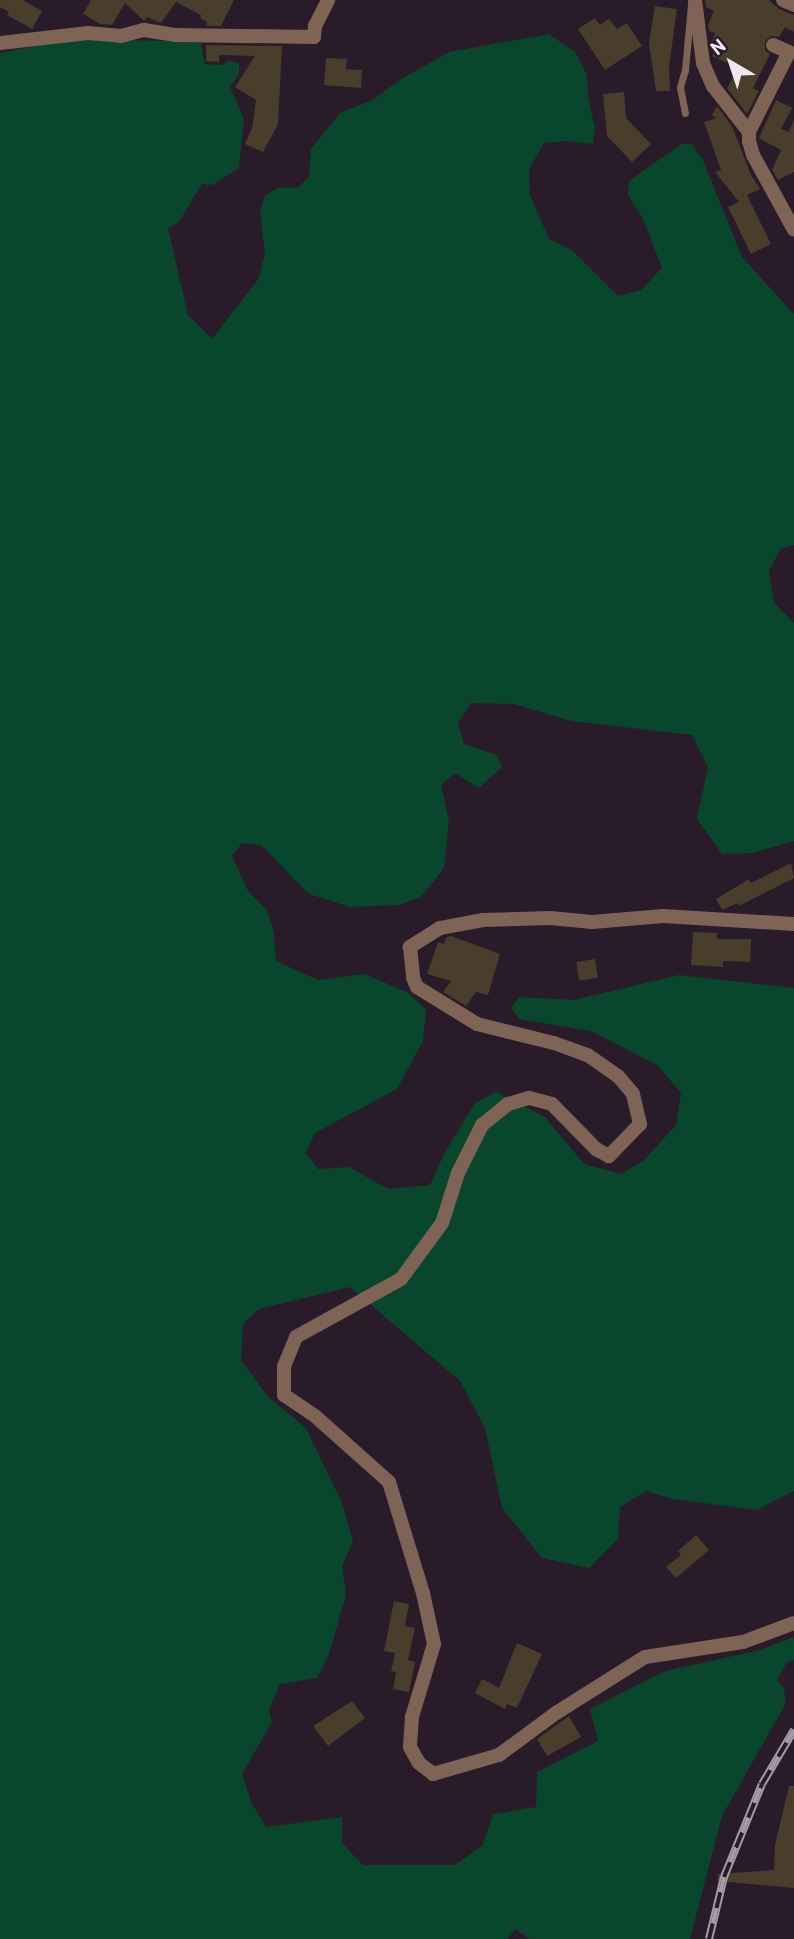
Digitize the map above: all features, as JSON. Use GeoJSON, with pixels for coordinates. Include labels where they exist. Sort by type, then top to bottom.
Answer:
{"type":"FeatureCollection","features":[{"type":"Feature","properties":{"kind":"street"},"geometry":{"type":"LineString","coordinates":[[0,43],[39,41],[88,33],[121,36],[144,30],[175,35],[314,37],[314,26],[328,0]]}},
{"type":"Feature","properties":{"kind":"street"},"geometry":{"type":"LineString","coordinates":[[694,0],[703,63],[713,86],[749,132],[753,155],[794,230]]}},
{"type":"Feature","properties":{"kind":"street"},"geometry":{"type":"LineString","coordinates":[[783,0],[794,5]]}},
{"type":"Feature","properties":{"kind":"street"},"geometry":{"type":"LineString","coordinates":[[749,132],[789,52],[773,45]]}},
{"type":"Feature","properties":{"kind":"street"},"geometry":{"type":"LineString","coordinates":[[794,923],[663,916],[592,922],[550,918],[483,920],[440,928],[411,947],[413,978],[417,987],[477,1024],[554,1043],[589,1056],[618,1076],[633,1094],[640,1124],[609,1156],[596,1149],[552,1104],[529,1098],[508,1104],[482,1125],[458,1173],[442,1223],[401,1279],[296,1337],[284,1366],[285,1395],[315,1416],[388,1482],[423,1593],[434,1644],[412,1717],[410,1747],[419,1763],[433,1774],[499,1755],[556,1713],[645,1657],[743,1642],[794,1623]]}},
{"type":"Feature","properties":{"kind":"lane"},"geometry":{"type":"LineString","coordinates":[[685,113],[680,87],[685,70],[690,6],[694,0]]}},
{"type":"Feature","properties":{"kind":"green space"},"geometry":{"type":"Polygon","coordinates":[[[549,34],[576,53],[587,75],[595,129],[593,144],[566,141],[544,143],[529,169],[530,195],[549,239],[572,250],[618,296],[641,290],[662,268],[643,219],[628,195],[629,181],[681,144],[692,144],[702,158],[742,257],[794,314],[794,545],[780,549],[769,572],[774,603],[794,623],[794,841],[753,853],[722,854],[697,819],[708,767],[692,735],[571,721],[514,704],[471,703],[458,723],[464,744],[497,755],[502,767],[479,788],[455,773],[441,785],[449,821],[444,868],[421,897],[399,905],[350,907],[309,894],[261,845],[242,843],[232,856],[248,891],[267,910],[274,932],[276,961],[318,980],[364,974],[407,992],[426,1009],[423,1041],[397,1089],[315,1133],[306,1153],[318,1169],[349,1167],[388,1189],[430,1185],[445,1152],[475,1103],[496,1092],[545,1117],[584,1164],[622,1174],[644,1160],[676,1125],[681,1093],[657,1065],[591,1031],[519,1019],[511,1008],[519,997],[574,1000],[679,975],[794,988],[794,1491],[756,1510],[673,1499],[646,1491],[620,1507],[618,1539],[589,1568],[542,1558],[502,1508],[485,1428],[460,1381],[350,1287],[259,1309],[243,1324],[241,1360],[268,1397],[306,1428],[342,1503],[353,1541],[342,1566],[346,1595],[329,1654],[317,1678],[280,1684],[269,1710],[272,1722],[242,1774],[252,1804],[266,1827],[342,1817],[342,1843],[363,1865],[455,1865],[483,1845],[493,1814],[536,1807],[537,1772],[598,1741],[590,1709],[665,1671],[760,1650],[794,1637],[794,1660],[787,1662],[777,1680],[784,1688],[786,1703],[722,1816],[690,1939],[529,1939],[516,1929],[507,1939],[0,1939],[0,53],[72,39],[172,41],[201,43],[205,64],[222,65],[228,60],[239,63],[239,74],[230,87],[244,119],[239,168],[212,185],[202,184],[178,223],[168,228],[188,315],[212,339],[259,278],[265,254],[260,213],[264,197],[277,188],[297,188],[309,177],[311,149],[340,113],[372,100],[403,78],[449,52],[549,34]]]}},
{"type":"Feature","properties":{"kind":"building"},"geometry":{"type":"Polygon","coordinates":[[[0,0],[23,0],[42,11],[32,29],[7,15],[9,12],[0,7],[0,0]]]}},
{"type":"Feature","properties":{"kind":"building"},"geometry":{"type":"Polygon","coordinates":[[[91,0],[234,0],[221,26],[207,26],[207,22],[200,18],[201,15],[176,2],[161,23],[147,17],[144,21],[125,3],[112,25],[100,24],[83,14],[91,0]]]}},
{"type":"Feature","properties":{"kind":"building"},"geometry":{"type":"Polygon","coordinates":[[[705,0],[769,0],[779,9],[794,15],[794,32],[785,27],[779,37],[771,36],[765,41],[765,50],[770,54],[753,88],[759,91],[747,114],[727,88],[739,68],[712,56],[718,44],[712,41],[715,33],[709,31],[708,25],[714,11],[706,7],[705,0]]]}},
{"type":"Feature","properties":{"kind":"building"},"geometry":{"type":"Polygon","coordinates":[[[655,6],[677,9],[669,67],[670,91],[656,91],[649,43],[655,6]]]}},
{"type":"Feature","properties":{"kind":"building"},"geometry":{"type":"Polygon","coordinates":[[[595,18],[600,25],[609,19],[617,29],[627,23],[642,46],[605,70],[578,29],[595,18]]]}},
{"type":"Feature","properties":{"kind":"building"},"geometry":{"type":"Polygon","coordinates":[[[206,45],[282,46],[278,124],[263,152],[245,144],[252,128],[256,100],[235,87],[255,56],[219,55],[219,62],[206,61],[206,45]]]}},
{"type":"Feature","properties":{"kind":"building"},"geometry":{"type":"Polygon","coordinates":[[[326,58],[347,59],[346,69],[362,70],[361,88],[324,85],[326,58]]]}},
{"type":"Feature","properties":{"kind":"building"},"geometry":{"type":"Polygon","coordinates":[[[624,92],[626,118],[651,144],[632,162],[607,136],[603,94],[624,92]]]}},
{"type":"Feature","properties":{"kind":"building"},"geometry":{"type":"Polygon","coordinates":[[[776,100],[792,108],[781,129],[789,132],[794,120],[794,172],[778,180],[772,170],[781,150],[759,138],[776,100]]]}},
{"type":"Feature","properties":{"kind":"building"},"geometry":{"type":"Polygon","coordinates":[[[717,106],[732,126],[751,175],[760,189],[747,195],[771,244],[751,254],[728,207],[739,202],[715,172],[721,170],[704,122],[716,118],[712,115],[717,106]]]}},
{"type":"Feature","properties":{"kind":"building"},"geometry":{"type":"Polygon","coordinates":[[[791,863],[794,878],[739,906],[738,903],[722,910],[716,899],[749,879],[751,883],[791,863]]]}},
{"type":"Feature","properties":{"kind":"building"},"geometry":{"type":"Polygon","coordinates":[[[693,932],[717,933],[717,939],[751,939],[750,962],[723,961],[723,967],[691,965],[693,932]]]}},
{"type":"Feature","properties":{"kind":"building"},"geometry":{"type":"Polygon","coordinates":[[[451,936],[500,954],[488,995],[476,992],[466,1006],[443,992],[451,981],[427,974],[438,942],[444,944],[447,937],[451,936]]]}},
{"type":"Feature","properties":{"kind":"building"},"geometry":{"type":"Polygon","coordinates":[[[595,959],[598,978],[579,981],[576,962],[595,959]]]}},
{"type":"Feature","properties":{"kind":"building"},"geometry":{"type":"Polygon","coordinates":[[[696,1535],[709,1550],[676,1578],[666,1567],[681,1555],[678,1551],[696,1535]]]}},
{"type":"Feature","properties":{"kind":"building"},"geometry":{"type":"Polygon","coordinates":[[[394,1601],[409,1604],[405,1626],[415,1628],[408,1660],[415,1662],[409,1692],[393,1689],[396,1672],[391,1671],[395,1653],[384,1651],[394,1601]]]}},
{"type":"Feature","properties":{"kind":"building"},"geometry":{"type":"Polygon","coordinates":[[[517,1643],[542,1654],[517,1708],[507,1704],[505,1709],[475,1693],[482,1679],[499,1688],[517,1643]]]}},
{"type":"Feature","properties":{"kind":"building"},"geometry":{"type":"Polygon","coordinates":[[[352,1701],[365,1718],[328,1746],[313,1726],[352,1701]]]}},
{"type":"Feature","properties":{"kind":"building"},"geometry":{"type":"Polygon","coordinates":[[[569,1716],[581,1737],[547,1756],[537,1739],[569,1716]]]}},
{"type":"Feature","properties":{"kind":"building"},"geometry":{"type":"Polygon","coordinates":[[[789,1786],[794,1786],[794,1888],[718,1881],[718,1874],[774,1870],[775,1845],[789,1786]]]}},
{"type":"Feature","properties":{"kind":"railway"},"geometry":{"type":"LineString","coordinates":[[709,1939],[724,1877],[762,1784],[794,1730]]}}]}
